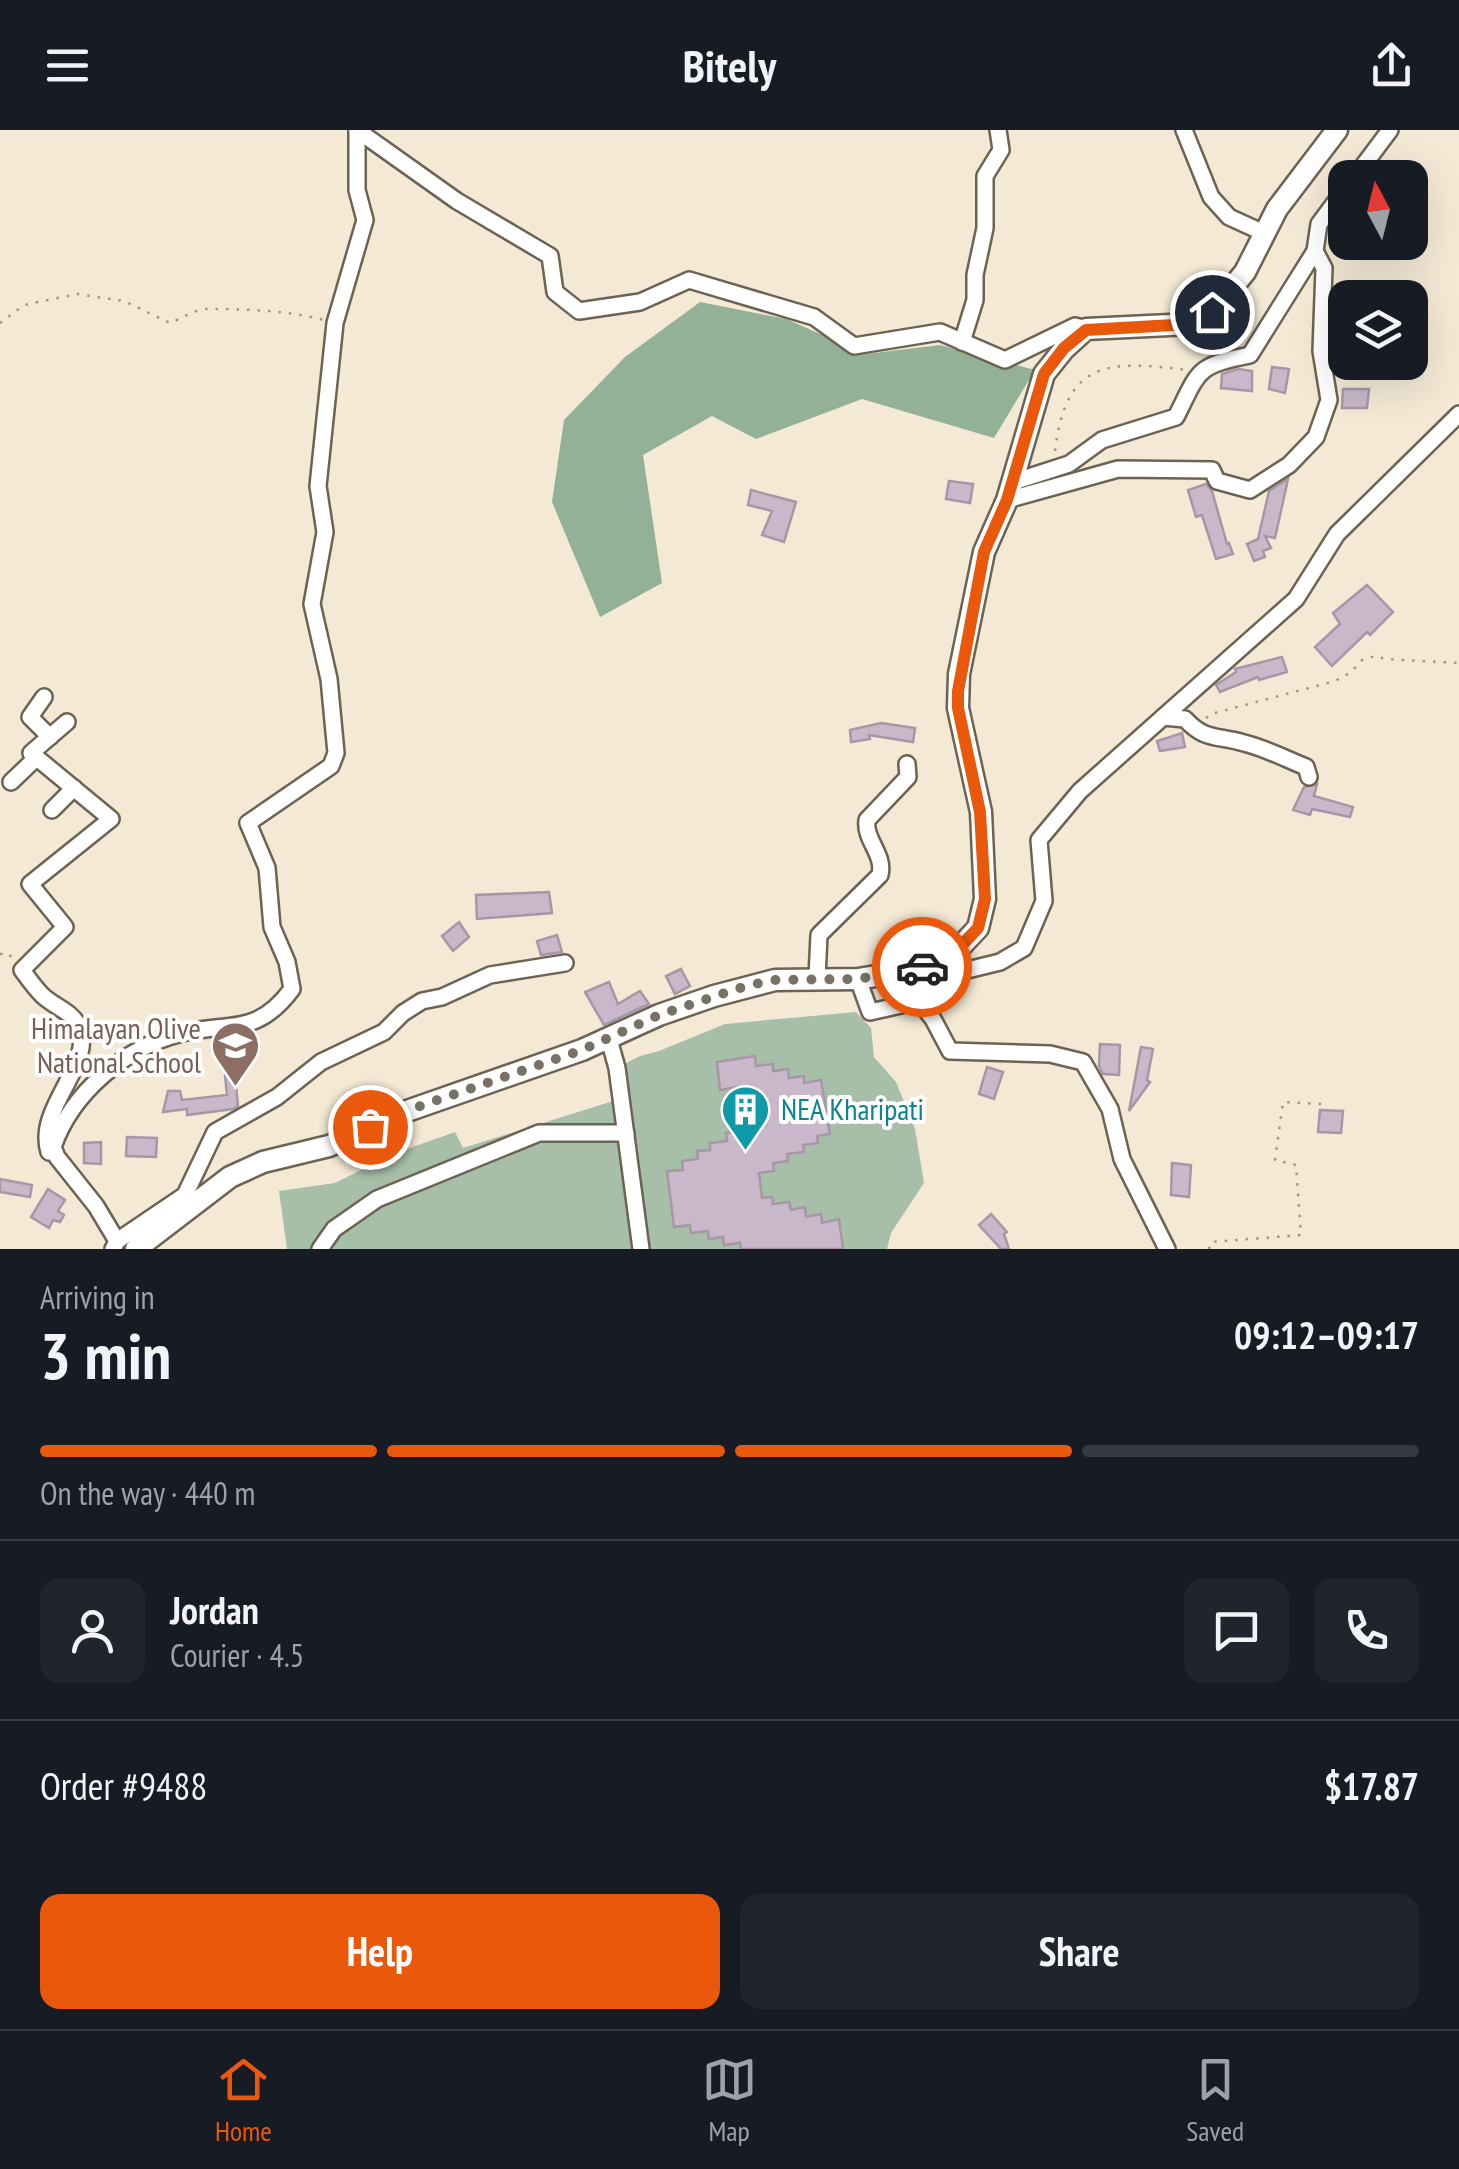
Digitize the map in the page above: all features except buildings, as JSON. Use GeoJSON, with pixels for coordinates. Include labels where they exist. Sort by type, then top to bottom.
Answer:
{"type":"FeatureCollection","features":[{"type":"Feature","properties":{"kind":"main road"},"geometry":{"type":"LineString","coordinates":[[122,1246],[246,1169],[329,1146],[406,1111],[608,1039],[659,1015],[775,980],[858,979],[922,967],[960,947],[978,928],[985,899],[980,812],[958,708],[958,691],[984,552],[1010,491],[1044,374],[1064,348],[1086,330],[1191,324],[1212,312],[1245,272],[1277,209],[1337,130]]}},
{"type":"Feature","properties":{"kind":"street"},"geometry":{"type":"LineString","coordinates":[[962,342],[975,300],[974,275],[985,228],[985,176],[1001,150],[998,130]]}},
{"type":"Feature","properties":{"kind":"street"},"geometry":{"type":"LineString","coordinates":[[1184,130],[1211,198],[1228,217],[1264,233]]}},
{"type":"Feature","properties":{"kind":"street"},"geometry":{"type":"LineString","coordinates":[[1368,160],[1390,130]]}},
{"type":"Feature","properties":{"kind":"street"},"geometry":{"type":"LineString","coordinates":[[357,131],[457,201],[550,256],[556,292],[580,310],[640,302],[689,280],[814,316],[854,346],[940,332],[1005,360],[1075,326],[1086,330]]}},
{"type":"Feature","properties":{"kind":"street"},"geometry":{"type":"LineString","coordinates":[[357,131],[357,190],[365,220],[335,324],[318,486],[324,532],[312,604],[329,679],[336,753],[331,766],[248,822],[267,868],[272,927],[287,962],[292,988],[281,1004],[261,1020],[236,1028],[182,1033],[131,1054],[110,1069],[74,1106],[53,1147],[122,1246],[185,1195],[215,1132],[277,1097],[321,1062],[384,1032],[422,1001],[442,997],[490,975],[564,963]]}},
{"type":"Feature","properties":{"kind":"street"},"geometry":{"type":"LineString","coordinates":[[1010,491],[1070,464],[1102,440],[1176,417],[1198,371],[1213,362],[1250,354],[1315,251],[1319,224],[1328,212]]}},
{"type":"Feature","properties":{"kind":"street"},"geometry":{"type":"LineString","coordinates":[[1010,491],[1118,469],[1212,470],[1217,481],[1250,490],[1289,465],[1316,438],[1329,400],[1321,351],[1324,268],[1315,251]]}},
{"type":"Feature","properties":{"kind":"street"},"geometry":{"type":"LineString","coordinates":[[922,967],[950,974],[1000,962],[1024,948],[1044,901],[1039,840],[1080,791],[1296,600],[1337,534],[1459,414]]}},
{"type":"Feature","properties":{"kind":"street"},"geometry":{"type":"LineString","coordinates":[[44,697],[30,717],[50,737]]}},
{"type":"Feature","properties":{"kind":"street"},"geometry":{"type":"LineString","coordinates":[[1163,717],[1185,720],[1197,734],[1245,743],[1274,754],[1306,768],[1309,777]]}},
{"type":"Feature","properties":{"kind":"street"},"geometry":{"type":"LineString","coordinates":[[57,1157],[48,1151],[48,1121],[84,1047],[79,1027],[70,1015],[43,997],[22,970],[66,927],[30,884],[110,819],[30,753],[67,722]]}},
{"type":"Feature","properties":{"kind":"street"},"geometry":{"type":"LineString","coordinates":[[10,782],[36,758]]}},
{"type":"Feature","properties":{"kind":"street"},"geometry":{"type":"LineString","coordinates":[[818,978],[819,935],[880,875],[882,864],[866,829],[867,820],[908,776],[906,764]]}},
{"type":"Feature","properties":{"kind":"street"},"geometry":{"type":"LineString","coordinates":[[52,810],[74,788]]}},
{"type":"Feature","properties":{"kind":"street"},"geometry":{"type":"LineString","coordinates":[[858,979],[870,1012],[919,1001],[950,1052],[1050,1054],[1083,1062],[1110,1109],[1122,1159],[1167,1249]]}},
{"type":"Feature","properties":{"kind":"street"},"geometry":{"type":"LineString","coordinates":[[608,1039],[618,1068],[641,1249]]}},
{"type":"Feature","properties":{"kind":"street"},"geometry":{"type":"LineString","coordinates":[[320,1249],[334,1229],[377,1199],[539,1133],[626,1133]]}},
{"type":"Feature","properties":{"kind":"path"},"geometry":{"type":"LineString","coordinates":[[0,323],[24,305],[77,294],[124,301],[170,324],[204,309],[219,312],[234,308],[276,310],[335,324]]}},
{"type":"Feature","properties":{"kind":"path"},"geometry":{"type":"LineString","coordinates":[[1055,470],[1061,416],[1083,378],[1104,368],[1128,365],[1198,371]]}},
{"type":"Feature","properties":{"kind":"path"},"geometry":{"type":"LineString","coordinates":[[1194,729],[1211,714],[1335,681],[1374,656],[1459,663]]}},
{"type":"Feature","properties":{"kind":"path"},"geometry":{"type":"LineString","coordinates":[[1209,1249],[1211,1242],[1301,1234],[1296,1165],[1275,1160],[1283,1102],[1322,1104]]}},
{"type":"Feature","properties":{"kind":"green space"},"geometry":{"type":"Polygon","coordinates":[[[700,302],[786,319],[866,354],[940,345],[1035,370],[994,438],[862,399],[756,439],[712,416],[643,455],[662,583],[600,617],[552,502],[564,420],[625,357],[700,302]]]}},
{"type":"Feature","properties":{"kind":"green space"},"geometry":{"type":"Polygon","coordinates":[[[856,1012],[871,1028],[874,1057],[896,1082],[915,1129],[924,1183],[891,1233],[887,1249],[287,1249],[279,1191],[335,1183],[396,1153],[455,1132],[463,1148],[613,1101],[611,1071],[725,1024],[856,1012]]]}},
{"type":"Feature","properties":{"kind":"way so far"},"geometry":{"type":"LineString","coordinates":[[370,1127],[582,1050],[659,1015],[746,986],[775,980],[858,979],[922,967]]}},
{"type":"Feature","properties":{"kind":"place","name":"Himalayan Olive National School"},"geometry":{"type":"Point","coordinates":[236,1088]}},
{"type":"Feature","properties":{"kind":"place","name":"NEA Kharipati"},"geometry":{"type":"Point","coordinates":[746,1152]}},
{"type":"Feature","properties":{"kind":"route"},"geometry":{"type":"LineString","coordinates":[[922,967],[960,947],[978,928],[985,899],[980,812],[958,708],[958,691],[984,552],[1007,500],[1044,374],[1064,348],[1086,330],[1191,324],[1212,312]]}}]}
